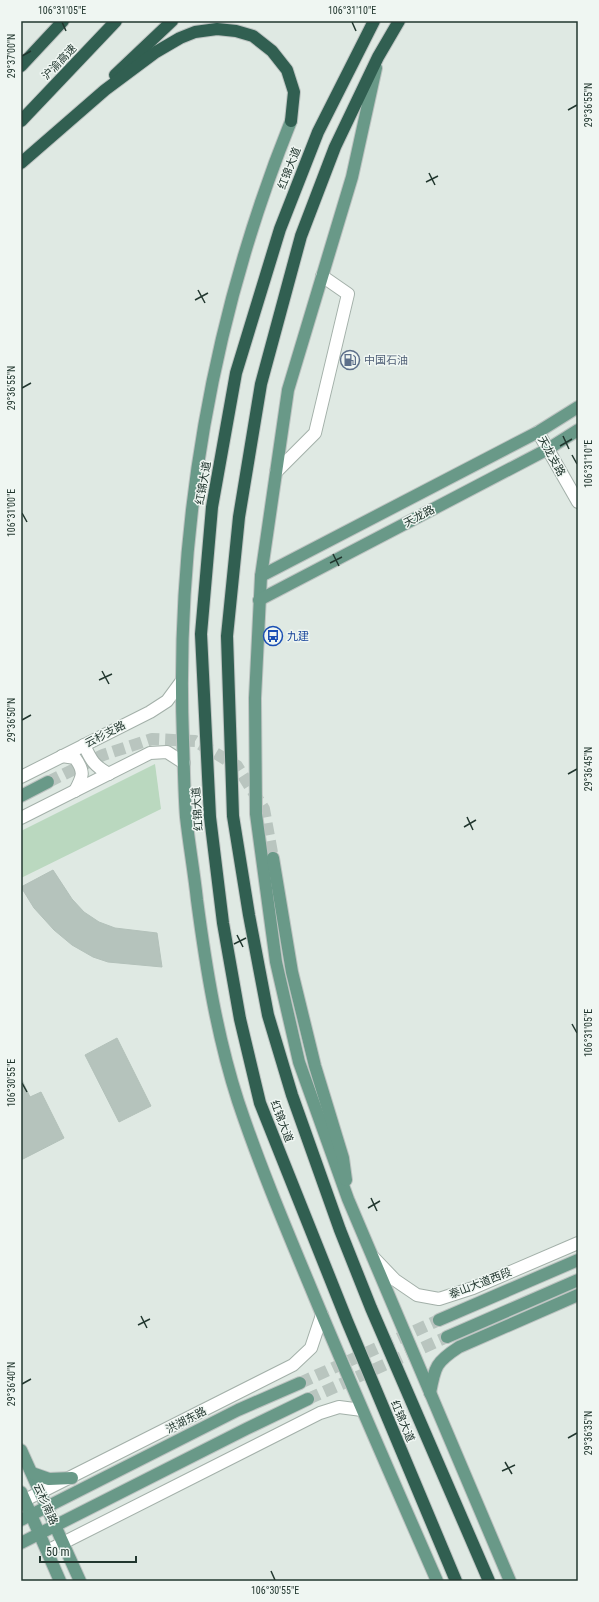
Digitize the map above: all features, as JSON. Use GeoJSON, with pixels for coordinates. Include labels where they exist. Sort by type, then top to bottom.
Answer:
{"type":"FeatureCollection","features":[{"type":"Feature","properties":{"kind":"highway"},"geometry":{"type":"LineString","coordinates":[[21,66],[63,21]]}},
{"type":"Feature","properties":{"kind":"highway","name":"沪渝高速"},"geometry":{"type":"LineString","coordinates":[[21,121],[116,21]]}},
{"type":"Feature","properties":{"kind":"highway"},"geometry":{"type":"LineString","coordinates":[[45,142],[172,21]]}},
{"type":"Feature","properties":{"kind":"highway","name":"红锦大道"},"geometry":{"type":"LineString","coordinates":[[374,21],[318,132],[280,229],[236,373],[212,507],[200,634],[210,817],[223,923],[240,1019],[260,1103],[347,1321],[456,1581]]}},
{"type":"Feature","properties":{"kind":"highway","name":"红锦大道"},"geometry":{"type":"LineString","coordinates":[[399,21],[378,57],[336,146],[301,236],[261,384],[240,516],[226,636],[234,816],[249,915],[268,1015],[292,1095],[340,1230],[489,1581]]}},
{"type":"Feature","properties":{"kind":"highway"},"geometry":{"type":"LineString","coordinates":[[21,163],[105,90],[156,52],[180,38],[195,32],[217,29],[236,31],[252,36],[272,50],[287,70],[294,92],[291,121]]}},
{"type":"Feature","properties":{"kind":"main road","name":"红锦大道"},"geometry":{"type":"LineString","coordinates":[[378,57],[352,177],[288,390],[261,576],[259,600],[254,698],[256,814],[276,962],[299,1062],[348,1199],[510,1581]]}},
{"type":"Feature","properties":{"kind":"main road","name":"红锦大道"},"geometry":{"type":"LineString","coordinates":[[291,121],[235,287],[202,433],[191,510],[182,637],[181,682],[186,815],[207,973],[221,1041],[239,1102],[275,1202],[362,1410],[437,1581]]}},
{"type":"Feature","properties":{"kind":"main road","name":"天龙路"},"geometry":{"type":"LineString","coordinates":[[261,576],[538,432],[578,407]]}},
{"type":"Feature","properties":{"kind":"main road","name":"天龙路"},"geometry":{"type":"LineString","coordinates":[[259,600],[548,449],[578,430]]}},
{"type":"Feature","properties":{"kind":"main road"},"geometry":{"type":"LineString","coordinates":[[21,796],[48,782]]}},
{"type":"Feature","properties":{"kind":"main road"},"geometry":{"type":"LineString","coordinates":[[273,858],[292,972],[315,1066],[343,1158],[348,1199]]}},
{"type":"Feature","properties":{"kind":"main road","name":"泰山大道西段"},"geometry":{"type":"LineString","coordinates":[[439,1320],[578,1260]]}},
{"type":"Feature","properties":{"kind":"main road"},"geometry":{"type":"LineString","coordinates":[[447,1337],[578,1280]]}},
{"type":"Feature","properties":{"kind":"main road"},"geometry":{"type":"LineString","coordinates":[[430,1393],[434,1372],[443,1358],[454,1350],[578,1295]]}},
{"type":"Feature","properties":{"kind":"main road","name":"洪湖东路"},"geometry":{"type":"LineString","coordinates":[[26,1517],[238,1410],[300,1383]]}},
{"type":"Feature","properties":{"kind":"main road"},"geometry":{"type":"LineString","coordinates":[[21,1543],[308,1400]]}},
{"type":"Feature","properties":{"kind":"main road","name":"云杉南路"},"geometry":{"type":"LineString","coordinates":[[21,1450],[48,1506],[80,1581]]}},
{"type":"Feature","properties":{"kind":"main road"},"geometry":{"type":"LineString","coordinates":[[32,1473],[49,1479],[72,1478]]}},
{"type":"Feature","properties":{"kind":"main road","name":"云杉南路"},"geometry":{"type":"LineString","coordinates":[[23,1496],[26,1517],[40,1533],[60,1581]]}},
{"type":"Feature","properties":{"kind":"street"},"geometry":{"type":"LineString","coordinates":[[276,472],[314,433],[348,294],[322,276]]}},
{"type":"Feature","properties":{"kind":"street","name":"天龙支路"},"geometry":{"type":"LineString","coordinates":[[538,432],[578,502]]}},
{"type":"Feature","properties":{"kind":"street","name":"云杉支路"},"geometry":{"type":"LineString","coordinates":[[21,777],[150,712],[167,701],[181,682]]}},
{"type":"Feature","properties":{"kind":"street"},"geometry":{"type":"LineString","coordinates":[[84,745],[98,768],[109,774]]}},
{"type":"Feature","properties":{"kind":"street"},"geometry":{"type":"LineString","coordinates":[[21,818],[150,753],[168,752],[184,763]]}},
{"type":"Feature","properties":{"kind":"street"},"geometry":{"type":"LineString","coordinates":[[62,756],[75,758],[82,768],[82,778],[75,791]]}},
{"type":"Feature","properties":{"kind":"street","name":"泰山大道西段"},"geometry":{"type":"LineString","coordinates":[[370,1253],[395,1280],[417,1295],[439,1298],[473,1288],[578,1243]]}},
{"type":"Feature","properties":{"kind":"street","name":"洪湖东路"},"geometry":{"type":"LineString","coordinates":[[23,1496],[41,1492],[72,1478],[293,1365],[311,1348],[322,1315]]}},
{"type":"Feature","properties":{"kind":"street"},"geometry":{"type":"LineString","coordinates":[[47,1551],[320,1413],[339,1408],[362,1410]]}},
{"type":"Feature","properties":{"kind":"green space"},"geometry":{"type":"Polygon","coordinates":[[[155,764],[161,809],[21,878],[21,831],[155,764]]]}},
{"type":"Feature","properties":{"kind":"building"},"geometry":{"type":"Polygon","coordinates":[[[53,870],[72,899],[84,912],[99,922],[115,928],[157,933],[162,967],[108,962],[93,957],[72,945],[54,930],[34,908],[21,887],[53,870]]]}},
{"type":"Feature","properties":{"kind":"building"},"geometry":{"type":"Polygon","coordinates":[[[117,1038],[151,1106],[119,1122],[85,1055],[117,1038]]]}},
{"type":"Feature","properties":{"kind":"building"},"geometry":{"type":"Polygon","coordinates":[[[21,1078],[30,1097],[41,1092],[64,1138],[21,1160],[21,1078]]]}},
{"type":"Feature","properties":{"kind":"tunnel"},"geometry":{"type":"LineString","coordinates":[[48,782],[103,755],[152,739],[195,741],[237,766],[264,809],[273,858]]}},
{"type":"Feature","properties":{"kind":"tunnel"},"geometry":{"type":"LineString","coordinates":[[300,1383],[439,1320]]}},
{"type":"Feature","properties":{"kind":"tunnel"},"geometry":{"type":"LineString","coordinates":[[308,1399],[447,1337]]}},
{"type":"Feature","properties":{"kind":"place","name":"中国石油"},"geometry":{"type":"Point","coordinates":[350,360]}},
{"type":"Feature","properties":{"kind":"place","name":"九建"},"geometry":{"type":"Point","coordinates":[273,636]}}]}
